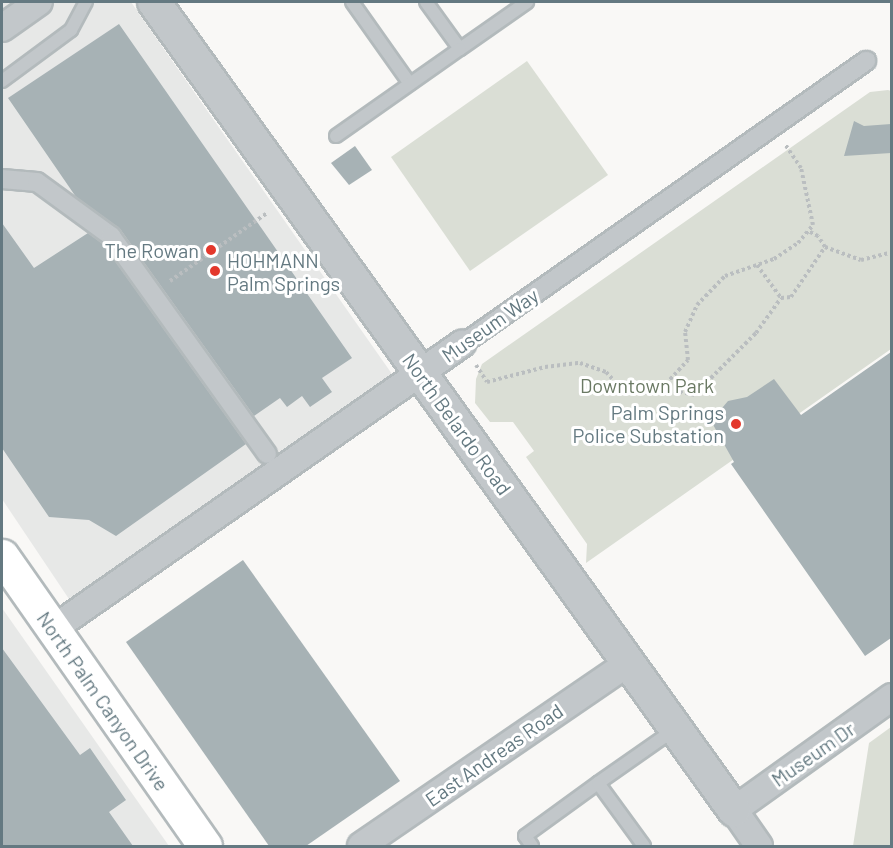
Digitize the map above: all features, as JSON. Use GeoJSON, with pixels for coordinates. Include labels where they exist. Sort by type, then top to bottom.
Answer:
{"type":"FeatureCollection","features":[{"type":"Feature","properties":{"kind":"main road","name":"North Palm Canyon Drive"},"geometry":{"type":"LineString","coordinates":[[2,556],[205,846]]}},
{"type":"Feature","properties":{"kind":"street"},"geometry":{"type":"LineString","coordinates":[[2,28],[39,2]]}},
{"type":"Feature","properties":{"kind":"street","name":"North Belardo Road"},"geometry":{"type":"LineString","coordinates":[[154,2],[759,846]]}},
{"type":"Feature","properties":{"kind":"street","name":"Museum Way"},"geometry":{"type":"LineString","coordinates":[[53,629],[774,127],[866,60]]}},
{"type":"Feature","properties":{"kind":"street"},"geometry":{"type":"LineString","coordinates":[[2,179],[37,182],[111,236],[267,454]]}},
{"type":"Feature","properties":{"kind":"street","name":"East Andreas Road"},"geometry":{"type":"LineString","coordinates":[[361,846],[628,663]]}},
{"type":"Feature","properties":{"kind":"street","name":"Museum Dr"},"geometry":{"type":"LineString","coordinates":[[734,810],[891,698]]}},
{"type":"Feature","properties":{"kind":"lane"},"geometry":{"type":"LineString","coordinates":[[2,81],[71,30],[86,2]]}},
{"type":"Feature","properties":{"kind":"lane"},"geometry":{"type":"LineString","coordinates":[[352,2],[410,84]]}},
{"type":"Feature","properties":{"kind":"lane"},"geometry":{"type":"LineString","coordinates":[[426,2],[459,49]]}},
{"type":"Feature","properties":{"kind":"lane"},"geometry":{"type":"LineString","coordinates":[[336,136],[527,2]]}},
{"type":"Feature","properties":{"kind":"lane"},"geometry":{"type":"LineString","coordinates":[[532,846],[525,836],[675,729]]}},
{"type":"Feature","properties":{"kind":"lane"},"geometry":{"type":"LineString","coordinates":[[598,783],[644,846]]}},
{"type":"Feature","properties":{"kind":"path"},"geometry":{"type":"LineString","coordinates":[[462,344],[487,382],[545,367],[580,363],[606,372],[622,389],[651,393],[662,388],[688,360],[685,332],[697,305],[725,276],[757,265],[798,243],[813,225],[801,168],[774,127]]}},
{"type":"Feature","properties":{"kind":"path"},"geometry":{"type":"LineString","coordinates":[[152,293],[276,207]]}},
{"type":"Feature","properties":{"kind":"path"},"geometry":{"type":"LineString","coordinates":[[808,231],[818,236],[825,247],[861,260],[891,252]]}},
{"type":"Feature","properties":{"kind":"path"},"geometry":{"type":"LineString","coordinates":[[662,388],[694,395],[756,333],[781,298],[791,297],[825,247]]}},
{"type":"Feature","properties":{"kind":"path"},"geometry":{"type":"LineString","coordinates":[[757,265],[781,298]]}},
{"type":"Feature","properties":{"kind":"shaded area"},"geometry":{"type":"Polygon","coordinates":[[[2,2],[131,2],[392,374],[69,599],[2,499],[2,2]]]}},
{"type":"Feature","properties":{"kind":"shaded area"},"geometry":{"type":"Polygon","coordinates":[[[2,608],[169,846],[2,846],[2,608]]]}},
{"type":"Feature","properties":{"kind":"green space"},"geometry":{"type":"Polygon","coordinates":[[[527,61],[608,175],[470,271],[391,157],[527,61]]]}},
{"type":"Feature","properties":{"kind":"green space","name":"Downtown Park"},"geometry":{"type":"Polygon","coordinates":[[[891,91],[891,349],[586,563],[587,544],[526,457],[534,451],[513,422],[490,422],[475,403],[476,379],[482,364],[870,92],[891,91]]]}},
{"type":"Feature","properties":{"kind":"green space"},"geometry":{"type":"Polygon","coordinates":[[[891,727],[891,846],[853,846],[869,743],[891,727]]]}},
{"type":"Feature","properties":{"kind":"building","name":"The Rowan"},"geometry":{"type":"Polygon","coordinates":[[[119,24],[352,358],[322,378],[332,392],[310,407],[302,396],[287,407],[280,398],[254,416],[120,229],[76,197],[8,98],[119,24]]]}},
{"type":"Feature","properties":{"kind":"building"},"geometry":{"type":"Polygon","coordinates":[[[854,121],[864,126],[891,124],[891,153],[844,156],[854,121]]]}},
{"type":"Feature","properties":{"kind":"building"},"geometry":{"type":"Polygon","coordinates":[[[355,146],[372,170],[349,185],[331,163],[355,146]]]}},
{"type":"Feature","properties":{"kind":"building"},"geometry":{"type":"Polygon","coordinates":[[[2,223],[34,268],[88,233],[103,244],[246,444],[116,536],[89,520],[49,517],[2,448],[2,223]]]}},
{"type":"Feature","properties":{"kind":"building"},"geometry":{"type":"Polygon","coordinates":[[[891,352],[891,638],[865,656],[731,464],[734,462],[711,421],[728,401],[747,397],[774,379],[801,415],[891,352]]]}},
{"type":"Feature","properties":{"kind":"building"},"geometry":{"type":"Polygon","coordinates":[[[243,560],[400,781],[306,846],[269,846],[126,642],[243,560]]]}},
{"type":"Feature","properties":{"kind":"building"},"geometry":{"type":"Polygon","coordinates":[[[2,648],[80,755],[90,748],[126,800],[109,812],[133,846],[2,846],[2,648]]]}},
{"type":"Feature","properties":{"kind":"place","name":"The Rowan"},"geometry":{"type":"Point","coordinates":[211,250]}},
{"type":"Feature","properties":{"kind":"place","name":"HOHMANN Palm Springs"},"geometry":{"type":"Point","coordinates":[215,271]}},
{"type":"Feature","properties":{"kind":"place","name":"Palm Springs Police Substation"},"geometry":{"type":"Point","coordinates":[736,424]}}]}
